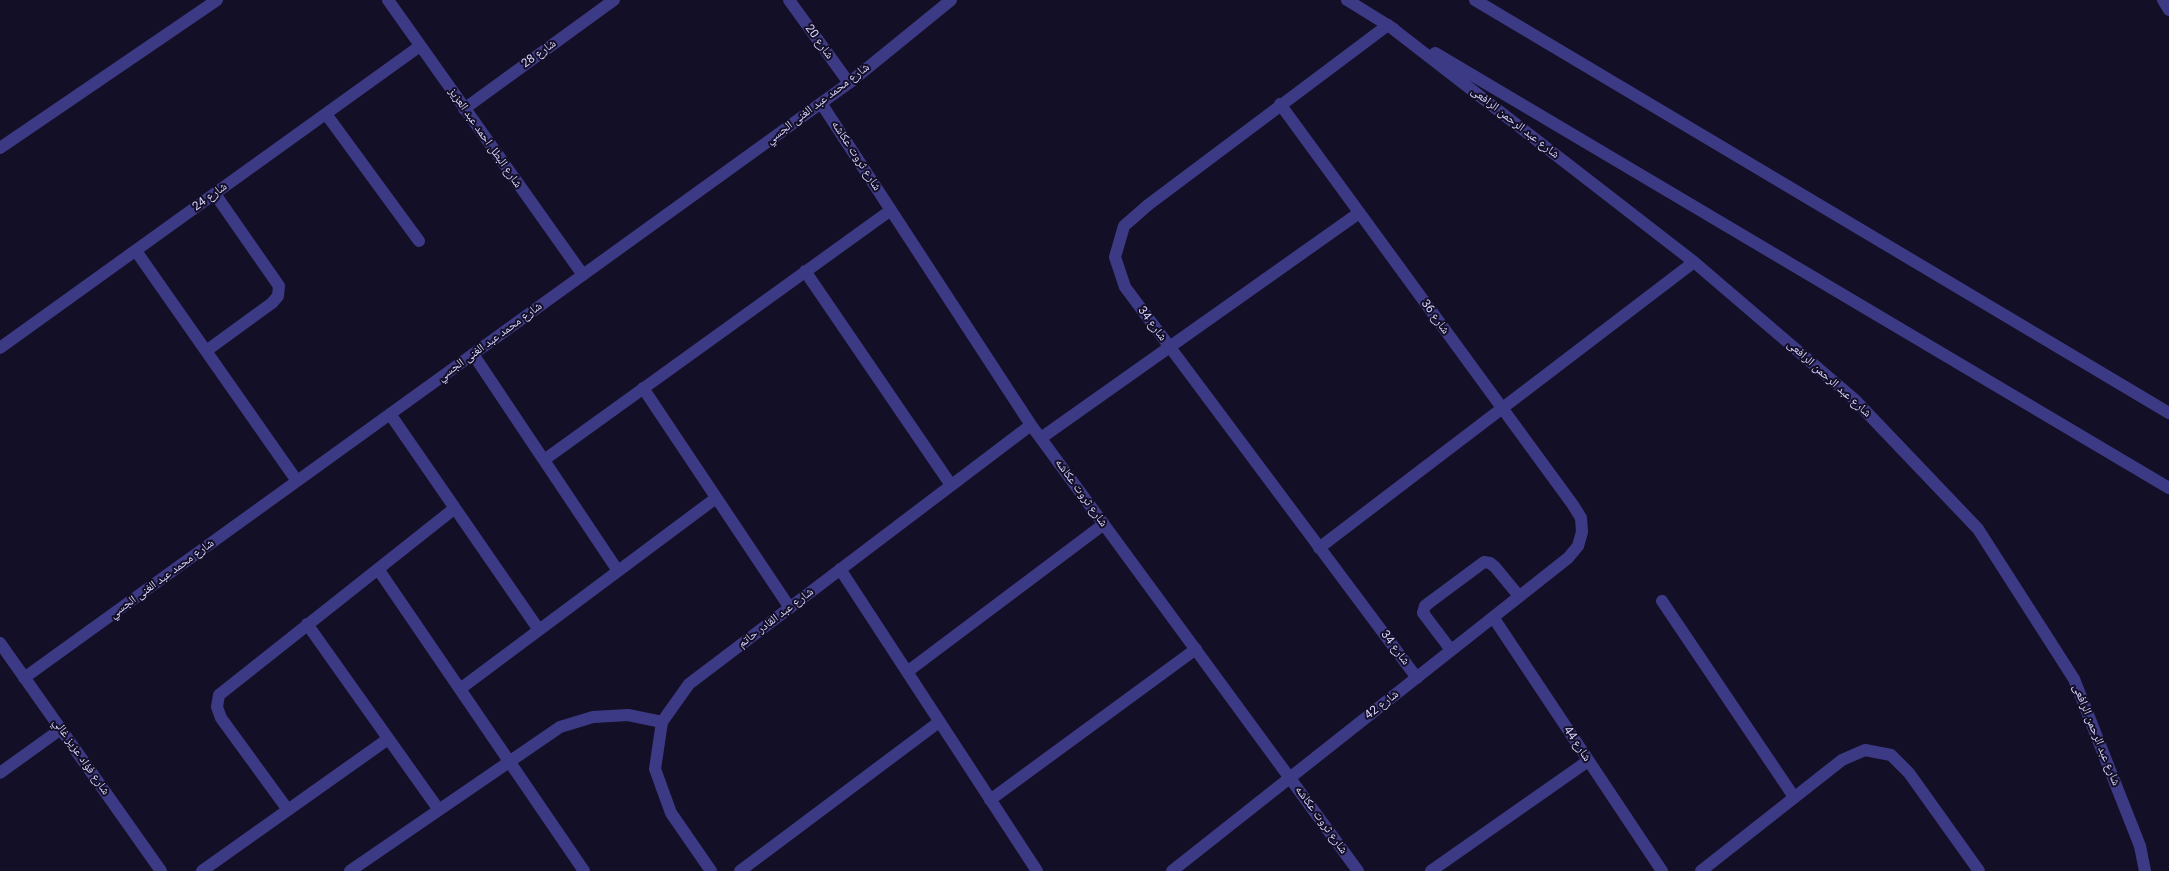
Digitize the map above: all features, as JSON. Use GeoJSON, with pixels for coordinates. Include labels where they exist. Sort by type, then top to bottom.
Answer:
{"type":"FeatureCollection","features":[{"type":"Feature","properties":{"kind":"street"},"geometry":{"type":"LineString","coordinates":[[0,148],[217,0]]}},
{"type":"Feature","properties":{"kind":"street","name":"شارع البطل احمد عبد العزيز"},"geometry":{"type":"LineString","coordinates":[[388,0],[583,275]]}},
{"type":"Feature","properties":{"kind":"street","name":"شارع 28"},"geometry":{"type":"LineString","coordinates":[[464,109],[614,0]]}},
{"type":"Feature","properties":{"kind":"street","name":"شارع 20"},"geometry":{"type":"LineString","coordinates":[[789,0],[849,83]]}},
{"type":"Feature","properties":{"kind":"street","name":"شارع محمد عبد الغنى الجسي"},"geometry":{"type":"LineString","coordinates":[[24,678],[849,83],[951,0]]}},
{"type":"Feature","properties":{"kind":"street","name":"شارع عبد الرحمن الرافعى"},"geometry":{"type":"LineString","coordinates":[[1347,0],[2169,488]]}},
{"type":"Feature","properties":{"kind":"street"},"geometry":{"type":"LineString","coordinates":[[1475,0],[2169,414]]}},
{"type":"Feature","properties":{"kind":"street"},"geometry":{"type":"LineString","coordinates":[[2163,0],[2169,10]]}},
{"type":"Feature","properties":{"kind":"street","name":"شارع عبد الرحمن الرافعى"},"geometry":{"type":"LineString","coordinates":[[1388,25],[1694,262],[1854,399],[1978,529],[2074,680],[2140,846],[2145,871]]}},
{"type":"Feature","properties":{"kind":"street","name":"شارع 34"},"geometry":{"type":"LineString","coordinates":[[1388,25],[1148,204],[1124,226],[1115,257],[1125,287],[1417,678]]}},
{"type":"Feature","properties":{"kind":"street","name":"شارع 24"},"geometry":{"type":"LineString","coordinates":[[0,348],[420,46]]}},
{"type":"Feature","properties":{"kind":"street","name":"شارع ثروت عكاشه"},"geometry":{"type":"LineString","coordinates":[[821,103],[1031,425],[1358,871]]}},
{"type":"Feature","properties":{"kind":"street","name":"شارع 36"},"geometry":{"type":"LineString","coordinates":[[1280,104],[1573,505],[1581,518],[1582,532]]}},
{"type":"Feature","properties":{"kind":"street"},"geometry":{"type":"LineString","coordinates":[[326,114],[419,241]]}},
{"type":"Feature","properties":{"kind":"street"},"geometry":{"type":"LineString","coordinates":[[206,351],[272,303],[278,296],[279,286],[215,194]]}},
{"type":"Feature","properties":{"kind":"street"},"geometry":{"type":"LineString","coordinates":[[544,460],[891,210]]}},
{"type":"Feature","properties":{"kind":"street"},"geometry":{"type":"LineString","coordinates":[[1041,438],[1360,213]]}},
{"type":"Feature","properties":{"kind":"street"},"geometry":{"type":"LineString","coordinates":[[136,250],[297,481]]}},
{"type":"Feature","properties":{"kind":"street"},"geometry":{"type":"LineString","coordinates":[[1320,548],[1694,262]]}},
{"type":"Feature","properties":{"kind":"street"},"geometry":{"type":"LineString","coordinates":[[805,271],[951,485]]}},
{"type":"Feature","properties":{"kind":"street"},"geometry":{"type":"LineString","coordinates":[[473,354],[618,571]]}},
{"type":"Feature","properties":{"kind":"street"},"geometry":{"type":"LineString","coordinates":[[643,388],[790,608]]}},
{"type":"Feature","properties":{"kind":"street"},"geometry":{"type":"LineString","coordinates":[[390,414],[539,630]]}},
{"type":"Feature","properties":{"kind":"street","name":"شارع عبد القادر حاتم"},"geometry":{"type":"LineString","coordinates":[[711,871],[671,813],[655,769],[662,722],[689,684],[1031,425]]}},
{"type":"Feature","properties":{"kind":"street"},"geometry":{"type":"LineString","coordinates":[[460,689],[716,498]]}},
{"type":"Feature","properties":{"kind":"street"},"geometry":{"type":"LineString","coordinates":[[288,810],[222,718],[217,707],[219,695],[455,508]]}},
{"type":"Feature","properties":{"kind":"street"},"geometry":{"type":"LineString","coordinates":[[907,672],[1104,524]]}},
{"type":"Feature","properties":{"kind":"street","name":"شارع 42"},"geometry":{"type":"LineString","coordinates":[[1172,871],[1568,558],[1578,546],[1582,532]]}},
{"type":"Feature","properties":{"kind":"street"},"geometry":{"type":"LineString","coordinates":[[1451,650],[1423,613],[1425,606],[1437,596],[1484,562],[1490,563],[1495,567],[1519,596]]}},
{"type":"Feature","properties":{"kind":"street"},"geometry":{"type":"LineString","coordinates":[[378,569],[584,871]]}},
{"type":"Feature","properties":{"kind":"street"},"geometry":{"type":"LineString","coordinates":[[840,569],[990,800],[1030,869]]}},
{"type":"Feature","properties":{"kind":"street"},"geometry":{"type":"LineString","coordinates":[[1662,601],[1794,797]]}},
{"type":"Feature","properties":{"kind":"street","name":"شارع 44"},"geometry":{"type":"LineString","coordinates":[[1493,617],[1662,871]]}},
{"type":"Feature","properties":{"kind":"street"},"geometry":{"type":"LineString","coordinates":[[307,624],[439,810]]}},
{"type":"Feature","properties":{"kind":"street","name":"شارع فؤاد عزيز غالي"},"geometry":{"type":"LineString","coordinates":[[0,643],[162,871]]}},
{"type":"Feature","properties":{"kind":"street"},"geometry":{"type":"LineString","coordinates":[[990,800],[1196,649]]}},
{"type":"Feature","properties":{"kind":"street"},"geometry":{"type":"LineString","coordinates":[[350,871],[560,727],[593,716],[628,715],[662,722]]}},
{"type":"Feature","properties":{"kind":"street"},"geometry":{"type":"LineString","coordinates":[[740,871],[939,722]]}},
{"type":"Feature","properties":{"kind":"street"},"geometry":{"type":"LineString","coordinates":[[0,773],[61,730]]}},
{"type":"Feature","properties":{"kind":"street"},"geometry":{"type":"LineString","coordinates":[[202,871],[388,739]]}},
{"type":"Feature","properties":{"kind":"street"},"geometry":{"type":"LineString","coordinates":[[1701,871],[1842,760],[1865,750],[1891,755],[1909,773],[1978,871]]}},
{"type":"Feature","properties":{"kind":"street"},"geometry":{"type":"LineString","coordinates":[[1431,871],[1588,760]]}}]}
